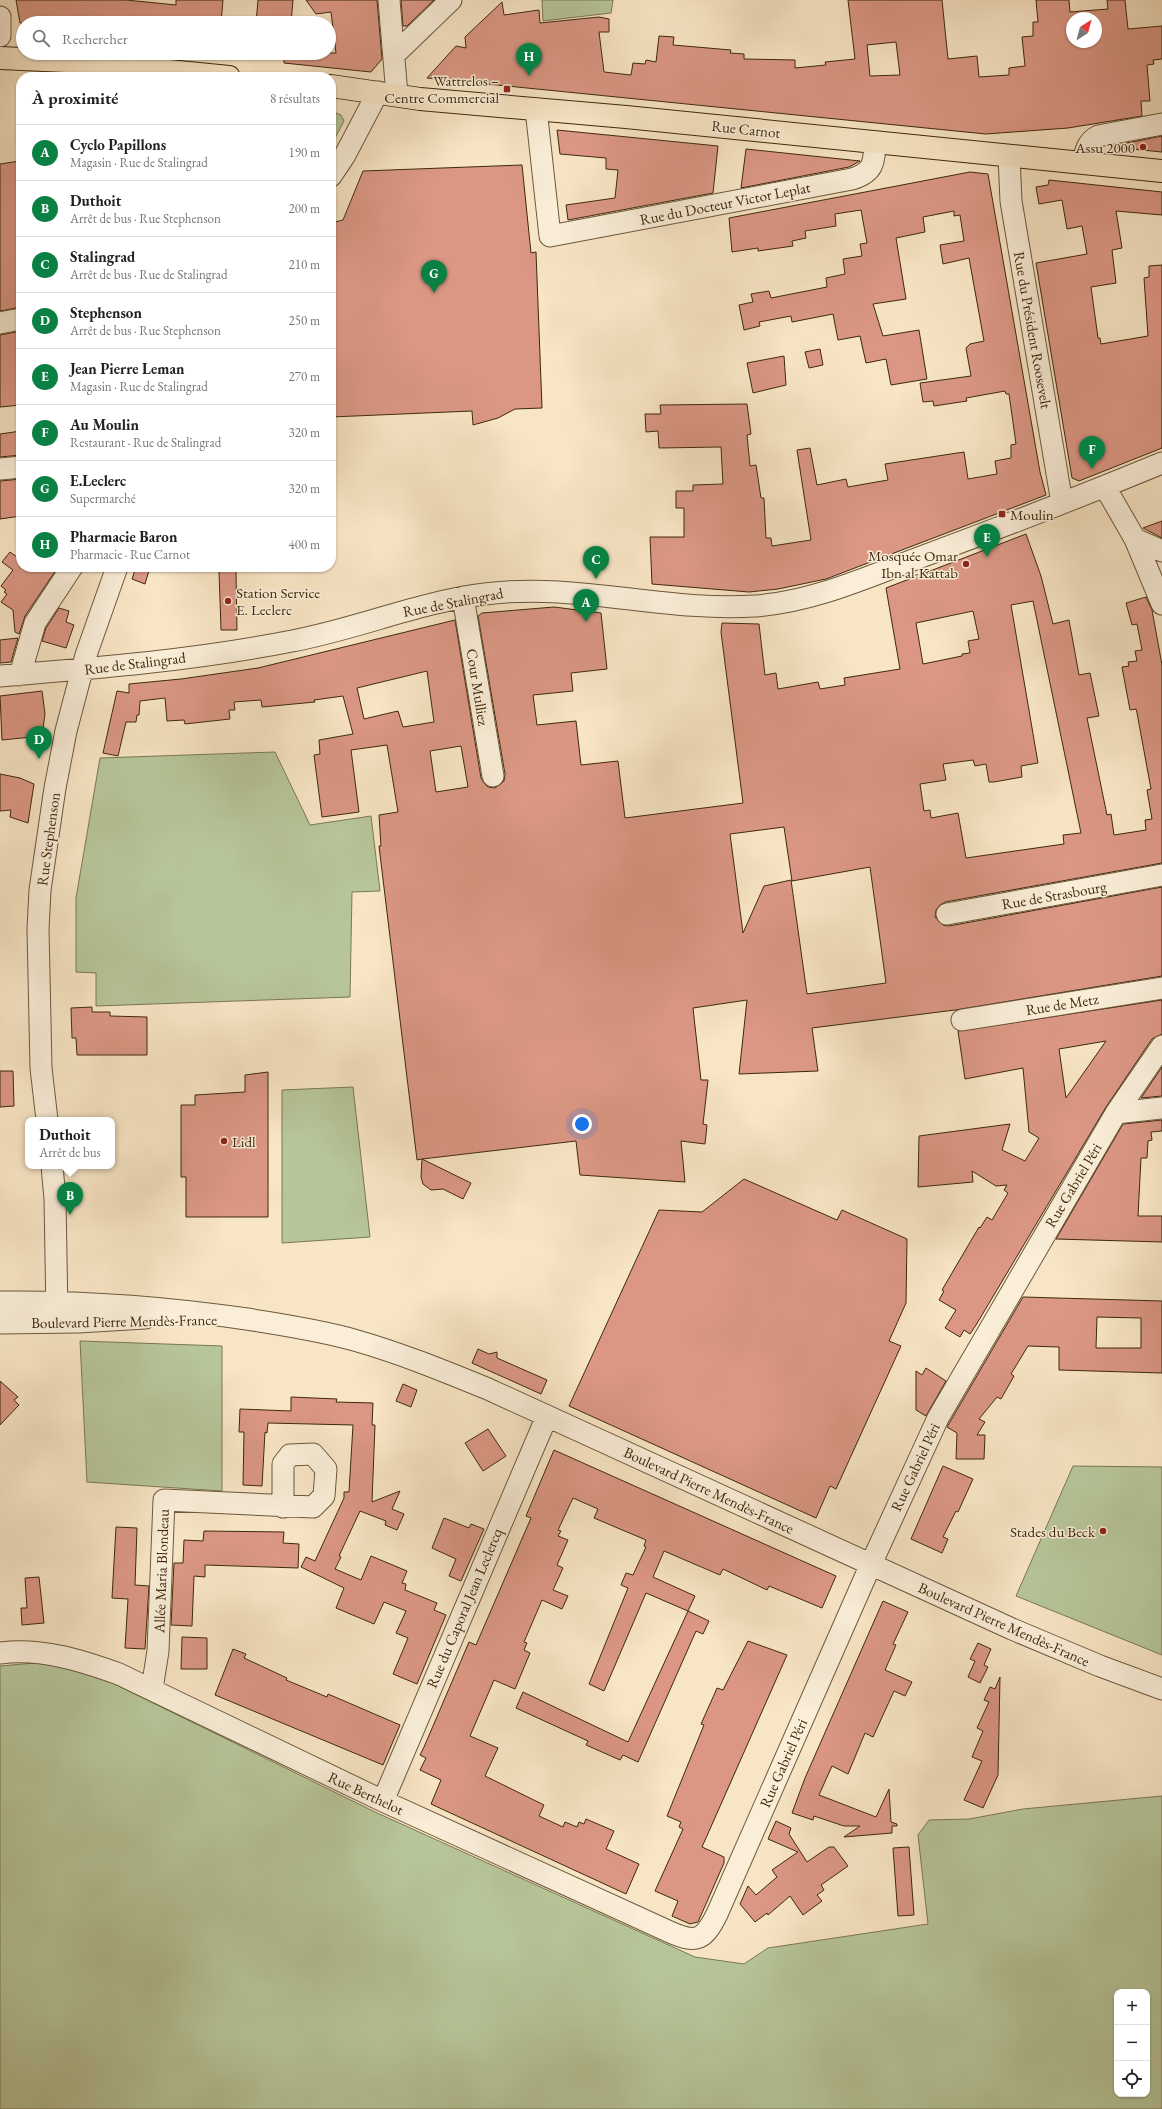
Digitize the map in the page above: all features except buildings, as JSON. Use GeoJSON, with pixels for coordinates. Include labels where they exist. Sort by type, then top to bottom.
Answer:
{"type":"FeatureCollection","features":[{"type":"Feature","properties":{"kind":"main road"},"geometry":{"type":"LineString","coordinates":[[0,45],[16,50]]}},
{"type":"Feature","properties":{"kind":"main road"},"geometry":{"type":"LineString","coordinates":[[0,58],[16,59]]}},
{"type":"Feature","properties":{"kind":"main road"},"geometry":{"type":"LineString","coordinates":[[44,60],[178,72]]}},
{"type":"Feature","properties":{"kind":"main road"},"geometry":{"type":"LineString","coordinates":[[61,60],[66,61]]}},
{"type":"Feature","properties":{"kind":"main road","name":"Rue Carnot"},"geometry":{"type":"LineString","coordinates":[[336,87],[388,93],[420,99],[536,109],[1162,171]]}},
{"type":"Feature","properties":{"kind":"street"},"geometry":{"type":"LineString","coordinates":[[336,168],[388,93],[394,55],[389,0]]}},
{"type":"Feature","properties":{"kind":"street"},"geometry":{"type":"LineString","coordinates":[[394,55],[451,0]]}},
{"type":"Feature","properties":{"kind":"street"},"geometry":{"type":"LineString","coordinates":[[0,17],[0,36]]}},
{"type":"Feature","properties":{"kind":"street","name":"Rue du Docteur Victor Leplat"},"geometry":{"type":"LineString","coordinates":[[536,109],[550,236],[863,176],[870,169],[873,162],[874,142]]}},
{"type":"Feature","properties":{"kind":"street"},"geometry":{"type":"LineString","coordinates":[[1083,163],[1087,147],[1091,140],[1098,136],[1162,124]]}},
{"type":"Feature","properties":{"kind":"street","name":"Rue du Président Roosevelt"},"geometry":{"type":"LineString","coordinates":[[1009,156],[1011,201],[1062,503]]}},
{"type":"Feature","properties":{"kind":"street"},"geometry":{"type":"LineString","coordinates":[[0,323],[16,320]]}},
{"type":"Feature","properties":{"kind":"street","name":"Rue de Stalingrad"},"geometry":{"type":"LineString","coordinates":[[10,675],[82,669],[290,642],[463,597],[536,590],[716,598],[767,605],[808,598],[863,579],[1162,463]]}},
{"type":"Feature","properties":{"kind":"street"},"geometry":{"type":"LineString","coordinates":[[0,469],[16,467]]}},
{"type":"Feature","properties":{"kind":"street"},"geometry":{"type":"LineString","coordinates":[[1105,486],[1135,539],[1157,571],[1162,604]]}},
{"type":"Feature","properties":{"kind":"street"},"geometry":{"type":"LineString","coordinates":[[1135,539],[1162,551]]}},
{"type":"Feature","properties":{"kind":"street"},"geometry":{"type":"LineString","coordinates":[[10,675],[36,623],[69,572]]}},
{"type":"Feature","properties":{"kind":"street","name":"Rue Stephenson"},"geometry":{"type":"LineString","coordinates":[[47,1117],[42,1073],[39,906],[62,748],[82,669],[115,572]]}},
{"type":"Feature","properties":{"kind":"street","name":"Cour Mulliez"},"geometry":{"type":"LineString","coordinates":[[463,597],[493,776]]}},
{"type":"Feature","properties":{"kind":"street","name":"Rue de Strasbourg"},"geometry":{"type":"LineString","coordinates":[[947,914],[1162,875]]}},
{"type":"Feature","properties":{"kind":"street","name":"Rue de Metz"},"geometry":{"type":"LineString","coordinates":[[962,1020],[1162,988]]}},
{"type":"Feature","properties":{"kind":"street","name":"Rue Gabriel Péri"},"geometry":{"type":"LineString","coordinates":[[717,1914],[871,1564],[938,1418],[1116,1113],[1162,1046]]}},
{"type":"Feature","properties":{"kind":"street"},"geometry":{"type":"LineString","coordinates":[[1116,1113],[1162,1108]]}},
{"type":"Feature","properties":{"kind":"street"},"geometry":{"type":"LineString","coordinates":[[52,1169],[55,1199],[57,1323]]}},
{"type":"Feature","properties":{"kind":"street","name":"Boulevard Pierre Mendès-France"},"geometry":{"type":"LineString","coordinates":[[0,1302],[56,1301],[182,1310],[247,1319],[315,1331],[377,1347],[440,1369],[547,1416],[1058,1649],[1162,1689]]}},
{"type":"Feature","properties":{"kind":"street","name":"Boulevard Pierre Mendès-France"},"geometry":{"type":"LineString","coordinates":[[0,1323],[57,1323],[168,1318],[247,1319]]}},
{"type":"Feature","properties":{"kind":"street","name":"Rue du Caporal Jean Leclercq"},"geometry":{"type":"LineString","coordinates":[[383,1801],[547,1416]]}},
{"type":"Feature","properties":{"kind":"street","name":"Allée Maria Blondeau"},"geometry":{"type":"LineString","coordinates":[[152,1690],[158,1651],[164,1500],[283,1507]]}},
{"type":"Feature","properties":{"kind":"street","name":"Rue Berthelot"},"geometry":{"type":"LineString","coordinates":[[0,1653],[40,1652],[67,1657],[119,1674],[383,1801],[686,1939],[693,1940],[706,1933],[717,1914]]}},
{"type":"Feature","properties":{"kind":"green space"},"geometry":{"type":"Polygon","coordinates":[[[542,0],[613,0],[611,13],[543,21],[542,0]]]}},
{"type":"Feature","properties":{"kind":"green space"},"geometry":{"type":"Polygon","coordinates":[[[336,113],[341,115],[344,121],[336,136],[336,113]]]}},
{"type":"Feature","properties":{"kind":"green space"},"geometry":{"type":"Polygon","coordinates":[[[275,752],[310,825],[371,816],[380,891],[352,892],[350,997],[96,1006],[96,973],[76,972],[76,898],[100,758],[275,752]]]}},
{"type":"Feature","properties":{"kind":"green space"},"geometry":{"type":"Polygon","coordinates":[[[353,1087],[370,1237],[282,1243],[282,1090],[353,1087]]]}},
{"type":"Feature","properties":{"kind":"green space"},"geometry":{"type":"Polygon","coordinates":[[[80,1341],[222,1346],[222,1491],[87,1482],[80,1341]]]}},
{"type":"Feature","properties":{"kind":"green space","name":"Stades du Beck"},"geometry":{"type":"Polygon","coordinates":[[[1073,1466],[1162,1467],[1162,1655],[1016,1596],[1073,1466]]]}},
{"type":"Feature","properties":{"kind":"green space"},"geometry":{"type":"Polygon","coordinates":[[[46,1662],[88,1671],[375,1812],[695,1957],[744,1964],[768,1948],[928,1924],[918,1835],[929,1820],[969,1819],[1023,1809],[1162,1796],[1162,2109],[0,2109],[0,1666],[46,1662]]]}},
{"type":"Feature","properties":{"kind":"place","name":"Pharmacie Baron"},"geometry":{"type":"Point","coordinates":[529,76]}},
{"type":"Feature","properties":{"kind":"place","name":"Wattrelos – Centre Commercial"},"geometry":{"type":"Point","coordinates":[507,89]}},
{"type":"Feature","properties":{"kind":"place","name":"Assu 2000"},"geometry":{"type":"Point","coordinates":[1143,147]}},
{"type":"Feature","properties":{"kind":"place","name":"E.Leclerc"},"geometry":{"type":"Point","coordinates":[434,293]}},
{"type":"Feature","properties":{"kind":"place","name":"Au Moulin"},"geometry":{"type":"Point","coordinates":[1092,469]}},
{"type":"Feature","properties":{"kind":"place","name":"Moulin"},"geometry":{"type":"Point","coordinates":[1002,514]}},
{"type":"Feature","properties":{"kind":"place","name":"Jean Pierre Leman"},"geometry":{"type":"Point","coordinates":[987,557]}},
{"type":"Feature","properties":{"kind":"place","name":"Mosquée Omar Ibn al-Kattab"},"geometry":{"type":"Point","coordinates":[966,564]}},
{"type":"Feature","properties":{"kind":"place","name":"Stalingrad"},"geometry":{"type":"Point","coordinates":[596,579]}},
{"type":"Feature","properties":{"kind":"place","name":"Station Service E. Leclerc"},"geometry":{"type":"Point","coordinates":[228,601]}},
{"type":"Feature","properties":{"kind":"place","name":"Cyclo Papillons"},"geometry":{"type":"Point","coordinates":[586,622]}},
{"type":"Feature","properties":{"kind":"place","name":"Stephenson"},"geometry":{"type":"Point","coordinates":[39,759]}},
{"type":"Feature","properties":{"kind":"place","name":"Lidl"},"geometry":{"type":"Point","coordinates":[224,1141]}},
{"type":"Feature","properties":{"kind":"place","name":"Duthoit"},"geometry":{"type":"Point","coordinates":[70,1215]}},
{"type":"Feature","properties":{"kind":"place","name":"Stades du Beck"},"geometry":{"type":"Point","coordinates":[1103,1531]}}]}
